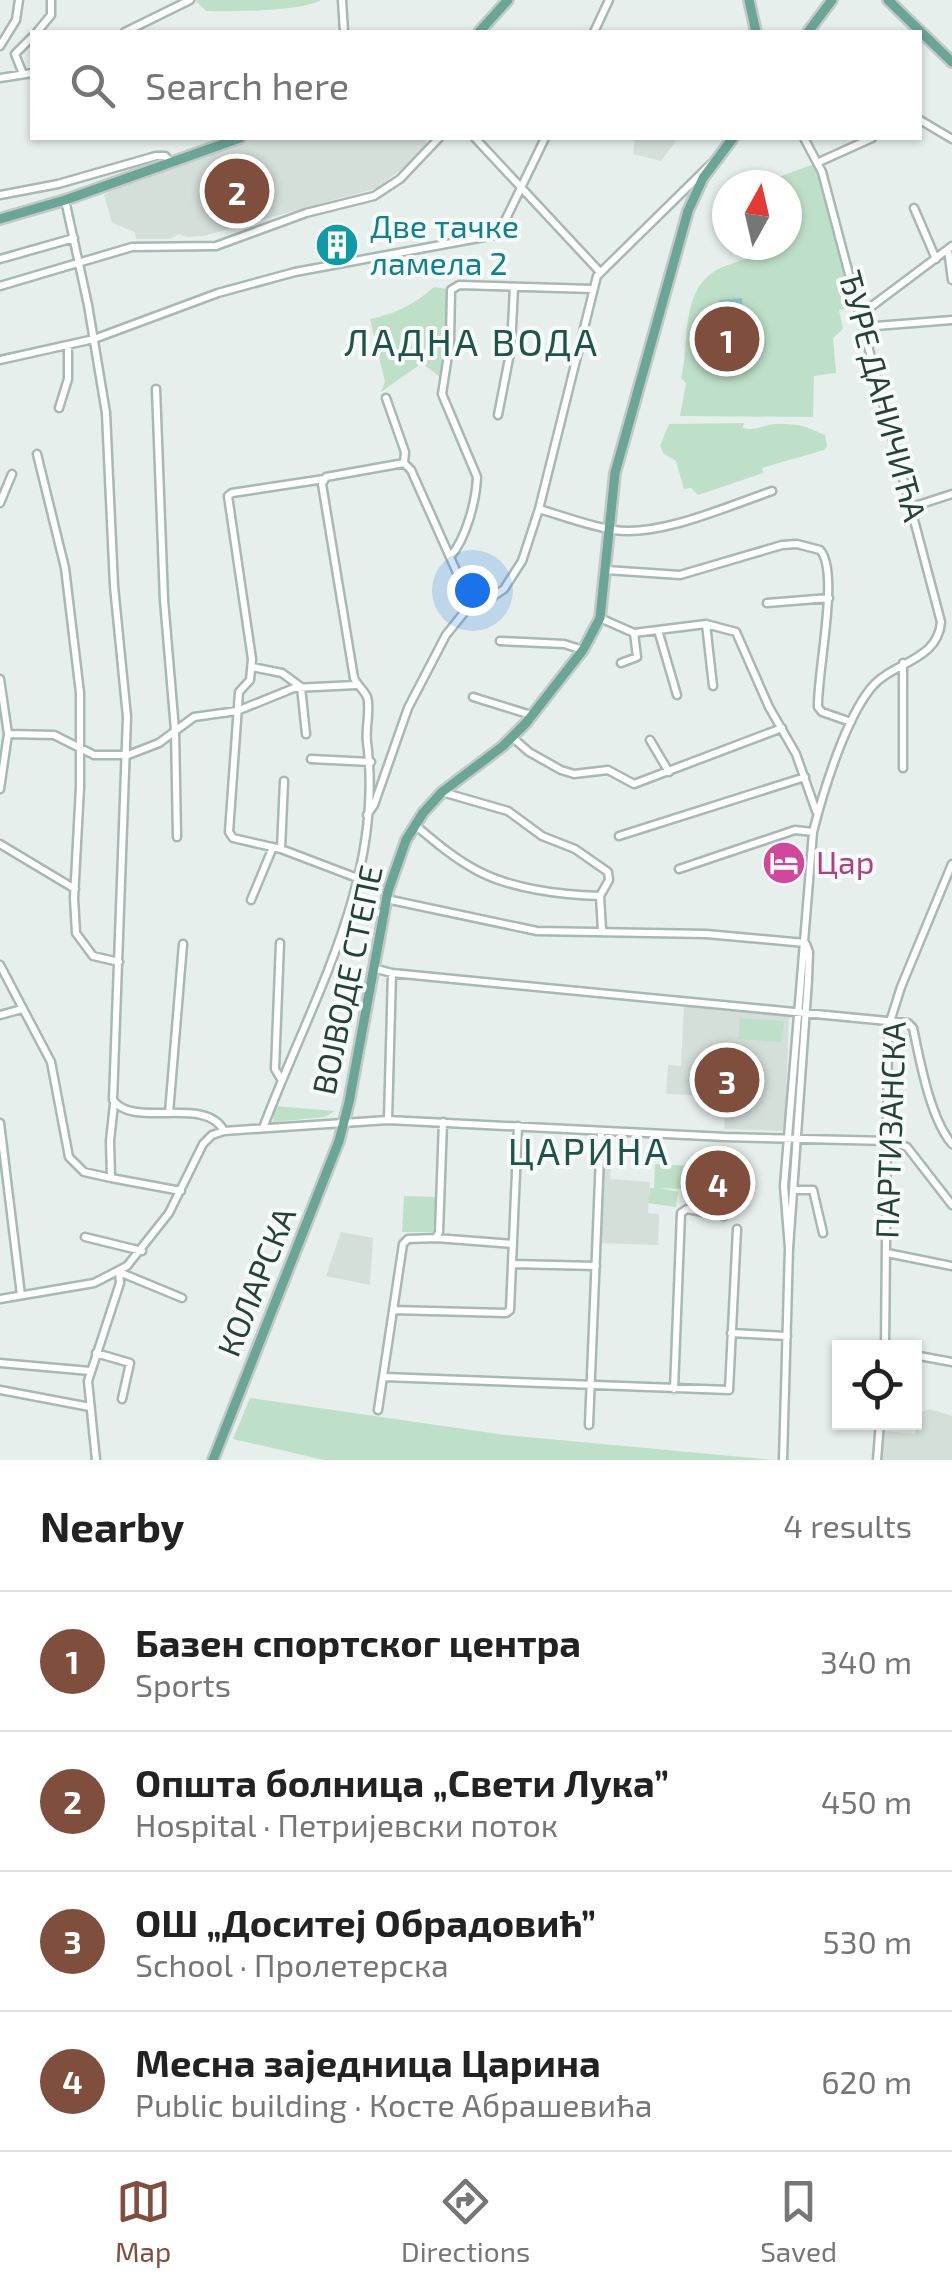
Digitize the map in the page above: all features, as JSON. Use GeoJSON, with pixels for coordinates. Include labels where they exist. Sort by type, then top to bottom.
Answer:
{"type":"FeatureCollection","features":[{"type":"Feature","properties":{"kind":"main road"},"geometry":{"type":"LineString","coordinates":[[480,30],[508,0]]}},
{"type":"Feature","properties":{"kind":"main road"},"geometry":{"type":"LineString","coordinates":[[749,0],[756,30]]}},
{"type":"Feature","properties":{"kind":"main road"},"geometry":{"type":"LineString","coordinates":[[810,30],[832,0]]}},
{"type":"Feature","properties":{"kind":"main road"},"geometry":{"type":"LineString","coordinates":[[888,0],[919,30]]}},
{"type":"Feature","properties":{"kind":"main road"},"geometry":{"type":"LineString","coordinates":[[922,33],[952,62]]}},
{"type":"Feature","properties":{"kind":"main road"},"geometry":{"type":"LineString","coordinates":[[0,219],[234,140]]}},
{"type":"Feature","properties":{"kind":"main road","name":"ВОЈВОДЕ СТЕПЕ"},"geometry":{"type":"LineString","coordinates":[[344,1121],[386,899],[400,854],[414,826],[442,792],[513,738],[583,650],[600,618],[616,464],[692,197],[732,140]]}},
{"type":"Feature","properties":{"kind":"main road","name":"КОЛАРСКА"},"geometry":{"type":"LineString","coordinates":[[212,1460],[344,1121]]}},
{"type":"Feature","properties":{"kind":"street"},"geometry":{"type":"LineString","coordinates":[[0,46],[16,20],[19,0]]}},
{"type":"Feature","properties":{"kind":"street"},"geometry":{"type":"LineString","coordinates":[[39,30],[50,15],[51,0]]}},
{"type":"Feature","properties":{"kind":"street"},"geometry":{"type":"LineString","coordinates":[[128,30],[190,0]]}},
{"type":"Feature","properties":{"kind":"street"},"geometry":{"type":"LineString","coordinates":[[342,0],[344,30]]}},
{"type":"Feature","properties":{"kind":"street"},"geometry":{"type":"LineString","coordinates":[[595,30],[609,0]]}},
{"type":"Feature","properties":{"kind":"street"},"geometry":{"type":"LineString","coordinates":[[23,74],[15,54],[30,40]]}},
{"type":"Feature","properties":{"kind":"street"},"geometry":{"type":"LineString","coordinates":[[0,78],[30,73]]}},
{"type":"Feature","properties":{"kind":"street"},"geometry":{"type":"LineString","coordinates":[[922,121],[952,138]]}},
{"type":"Feature","properties":{"kind":"street"},"geometry":{"type":"LineString","coordinates":[[0,286],[132,246],[216,246],[306,213],[374,196],[400,178],[437,140]]}},
{"type":"Feature","properties":{"kind":"street"},"geometry":{"type":"LineString","coordinates":[[477,140],[600,272]]}},
{"type":"Feature","properties":{"kind":"street"},"geometry":{"type":"LineString","coordinates":[[0,360],[94,338],[218,293],[295,272],[495,235],[543,140]]}},
{"type":"Feature","properties":{"kind":"street","name":"ЂУРЕ ДАНИЧИЋА"},"geometry":{"type":"LineString","coordinates":[[805,140],[819,162],[941,622]]}},
{"type":"Feature","properties":{"kind":"street"},"geometry":{"type":"LineString","coordinates":[[819,162],[868,140]]}},
{"type":"Feature","properties":{"kind":"street"},"geometry":{"type":"LineString","coordinates":[[0,194],[58,184],[156,156],[165,156],[170,162]]}},
{"type":"Feature","properties":{"kind":"street"},"geometry":{"type":"LineString","coordinates":[[367,815],[423,676],[452,626],[471,604],[492,598],[510,582],[522,561],[539,510],[600,272],[712,164]]}},
{"type":"Feature","properties":{"kind":"street"},"geometry":{"type":"LineString","coordinates":[[65,200],[94,338],[110,452],[114,586],[128,755],[109,1152],[111,1178]]}},
{"type":"Feature","properties":{"kind":"street"},"geometry":{"type":"LineString","coordinates":[[914,208],[936,259]]}},
{"type":"Feature","properties":{"kind":"street"},"geometry":{"type":"LineString","coordinates":[[0,259],[74,238]]}},
{"type":"Feature","properties":{"kind":"street"},"geometry":{"type":"LineString","coordinates":[[860,316],[950,247]]}},
{"type":"Feature","properties":{"kind":"street"},"geometry":{"type":"LineString","coordinates":[[950,247],[952,280]]}},
{"type":"Feature","properties":{"kind":"street"},"geometry":{"type":"LineString","coordinates":[[498,415],[511,348],[514,288]]}},
{"type":"Feature","properties":{"kind":"street"},"geometry":{"type":"LineString","coordinates":[[450,557],[456,550],[477,484],[442,394],[450,342],[452,289],[593,289]]}},
{"type":"Feature","properties":{"kind":"street"},"geometry":{"type":"LineString","coordinates":[[863,327],[952,320]]}},
{"type":"Feature","properties":{"kind":"street"},"geometry":{"type":"LineString","coordinates":[[59,408],[68,379],[68,345]]}},
{"type":"Feature","properties":{"kind":"street"},"geometry":{"type":"LineString","coordinates":[[156,389],[164,600],[175,730],[177,837]]}},
{"type":"Feature","properties":{"kind":"street"},"geometry":{"type":"LineString","coordinates":[[386,398],[406,452],[404,462]]}},
{"type":"Feature","properties":{"kind":"street"},"geometry":{"type":"LineString","coordinates":[[36,454],[64,568],[80,693],[74,923],[79,941],[94,956],[119,962]]}},
{"type":"Feature","properties":{"kind":"street"},"geometry":{"type":"LineString","coordinates":[[404,462],[471,604]]}},
{"type":"Feature","properties":{"kind":"street"},"geometry":{"type":"LineString","coordinates":[[360,879],[277,848],[233,838],[229,832],[237,711],[240,690],[250,680],[252,667],[228,496],[404,462]]}},
{"type":"Feature","properties":{"kind":"street"},"geometry":{"type":"LineString","coordinates":[[0,502],[12,474]]}},
{"type":"Feature","properties":{"kind":"street"},"geometry":{"type":"LineString","coordinates":[[263,1128],[352,908],[360,879],[372,762],[367,742],[368,699],[356,684],[322,486],[324,479]]}},
{"type":"Feature","properties":{"kind":"street"},"geometry":{"type":"LineString","coordinates":[[539,510],[630,530],[657,527],[772,491]]}},
{"type":"Feature","properties":{"kind":"street"},"geometry":{"type":"LineString","coordinates":[[912,507],[952,494]]}},
{"type":"Feature","properties":{"kind":"street"},"geometry":{"type":"LineString","coordinates":[[606,570],[680,575],[754,552],[796,544],[820,550],[826,555],[829,598],[822,636],[818,707],[851,722]]}},
{"type":"Feature","properties":{"kind":"street"},"geometry":{"type":"LineString","coordinates":[[767,603],[829,598]]}},
{"type":"Feature","properties":{"kind":"street"},"geometry":{"type":"LineString","coordinates":[[600,618],[634,632],[706,624],[728,628],[740,636],[764,696],[806,778],[817,816]]}},
{"type":"Feature","properties":{"kind":"street"},"geometry":{"type":"LineString","coordinates":[[782,1460],[793,1139],[809,952],[806,943],[813,832],[851,722],[875,682],[932,648],[941,622],[952,621]]}},
{"type":"Feature","properties":{"kind":"street"},"geometry":{"type":"LineString","coordinates":[[706,624],[713,686]]}},
{"type":"Feature","properties":{"kind":"street"},"geometry":{"type":"LineString","coordinates":[[658,630],[677,695]]}},
{"type":"Feature","properties":{"kind":"street"},"geometry":{"type":"LineString","coordinates":[[621,663],[637,657],[634,632]]}},
{"type":"Feature","properties":{"kind":"street"},"geometry":{"type":"LineString","coordinates":[[500,641],[564,644],[583,650]]}},
{"type":"Feature","properties":{"kind":"street"},"geometry":{"type":"LineString","coordinates":[[903,664],[903,768]]}},
{"type":"Feature","properties":{"kind":"street"},"geometry":{"type":"LineString","coordinates":[[252,667],[282,673],[301,687],[306,734]]}},
{"type":"Feature","properties":{"kind":"street"},"geometry":{"type":"LineString","coordinates":[[0,679],[8,734],[0,789]]}},
{"type":"Feature","properties":{"kind":"street"},"geometry":{"type":"LineString","coordinates":[[8,734],[54,735],[100,757],[128,755],[148,749],[202,715],[237,711],[286,690],[356,684]]}},
{"type":"Feature","properties":{"kind":"street"},"geometry":{"type":"LineString","coordinates":[[474,697],[532,715]]}},
{"type":"Feature","properties":{"kind":"street"},"geometry":{"type":"LineString","coordinates":[[513,738],[568,773],[608,770],[634,784],[782,728]]}},
{"type":"Feature","properties":{"kind":"street"},"geometry":{"type":"LineString","coordinates":[[650,740],[668,772]]}},
{"type":"Feature","properties":{"kind":"street"},"geometry":{"type":"LineString","coordinates":[[312,759],[372,762]]}},
{"type":"Feature","properties":{"kind":"street"},"geometry":{"type":"LineString","coordinates":[[619,836],[806,778],[828,786]]}},
{"type":"Feature","properties":{"kind":"street"},"geometry":{"type":"LineString","coordinates":[[250,900],[277,848],[284,781]]}},
{"type":"Feature","properties":{"kind":"street"},"geometry":{"type":"LineString","coordinates":[[442,792],[508,811],[554,844],[575,849],[608,872],[609,880],[600,896],[602,930]]}},
{"type":"Feature","properties":{"kind":"street"},"geometry":{"type":"LineString","coordinates":[[414,826],[488,876],[554,891],[600,896]]}},
{"type":"Feature","properties":{"kind":"street"},"geometry":{"type":"LineString","coordinates":[[679,869],[796,830],[813,832]]}},
{"type":"Feature","properties":{"kind":"street"},"geometry":{"type":"LineString","coordinates":[[0,844],[74,888]]}},
{"type":"Feature","properties":{"kind":"street","name":"ПАРТИЗАНСКА"},"geometry":{"type":"LineString","coordinates":[[885,1340],[889,1020],[952,864]]}},
{"type":"Feature","properties":{"kind":"street"},"geometry":{"type":"LineString","coordinates":[[386,899],[537,932],[706,934],[806,943]]}},
{"type":"Feature","properties":{"kind":"street"},"geometry":{"type":"LineString","coordinates":[[352,908],[383,914]]}},
{"type":"Feature","properties":{"kind":"street"},"geometry":{"type":"LineString","coordinates":[[280,943],[276,1068],[281,1080]]}},
{"type":"Feature","properties":{"kind":"street"},"geometry":{"type":"LineString","coordinates":[[169,1113],[183,944]]}},
{"type":"Feature","properties":{"kind":"street"},"geometry":{"type":"LineString","coordinates":[[0,965],[52,1062],[69,1157],[84,1172],[181,1191]]}},
{"type":"Feature","properties":{"kind":"street"},"geometry":{"type":"LineString","coordinates":[[373,968],[392,973],[911,1024],[937,1113],[952,1144]]}},
{"type":"Feature","properties":{"kind":"street","name":"ВОЈВОДЕ СТЕПЕ"},"geometry":{"type":"LineString","coordinates":[[388,1120],[392,973]]}},
{"type":"Feature","properties":{"kind":"street"},"geometry":{"type":"LineString","coordinates":[[0,1015],[22,1009]]}},
{"type":"Feature","properties":{"kind":"street"},"geometry":{"type":"LineString","coordinates":[[114,1104],[124,1110],[203,1115],[219,1123],[224,1131]]}},
{"type":"Feature","properties":{"kind":"street"},"geometry":{"type":"LineString","coordinates":[[203,1115],[212,1135]]}},
{"type":"Feature","properties":{"kind":"street"},"geometry":{"type":"LineString","coordinates":[[0,1299],[94,1283],[120,1272],[142,1251],[181,1191],[203,1144],[224,1131],[388,1120],[889,1142],[907,1147],[952,1205]]}},
{"type":"Feature","properties":{"kind":"street"},"geometry":{"type":"LineString","coordinates":[[436,1238],[443,1122]]}},
{"type":"Feature","properties":{"kind":"street"},"geometry":{"type":"LineString","coordinates":[[0,1123],[21,1295]]}},
{"type":"Feature","properties":{"kind":"street"},"geometry":{"type":"LineString","coordinates":[[393,1310],[509,1312],[518,1126]]}},
{"type":"Feature","properties":{"kind":"street"},"geometry":{"type":"LineString","coordinates":[[589,1425],[601,1131]]}},
{"type":"Feature","properties":{"kind":"street"},"geometry":{"type":"LineString","coordinates":[[789,1248],[784,1194],[793,1139]]}},
{"type":"Feature","properties":{"kind":"street"},"geometry":{"type":"LineString","coordinates":[[793,1190],[814,1190],[823,1233]]}},
{"type":"Feature","properties":{"kind":"street"},"geometry":{"type":"LineString","coordinates":[[674,1389],[681,1214],[687,1210],[724,1216]]}},
{"type":"Feature","properties":{"kind":"street"},"geometry":{"type":"LineString","coordinates":[[384,1377],[729,1390],[736,1228]]}},
{"type":"Feature","properties":{"kind":"street"},"geometry":{"type":"LineString","coordinates":[[84,1237],[142,1251]]}},
{"type":"Feature","properties":{"kind":"street"},"geometry":{"type":"LineString","coordinates":[[378,1410],[404,1242],[436,1238],[513,1244]]}},
{"type":"Feature","properties":{"kind":"street"},"geometry":{"type":"LineString","coordinates":[[888,1254],[952,1266]]}},
{"type":"Feature","properties":{"kind":"street"},"geometry":{"type":"LineString","coordinates":[[513,1264],[596,1266]]}},
{"type":"Feature","properties":{"kind":"street"},"geometry":{"type":"LineString","coordinates":[[120,1272],[182,1298]]}},
{"type":"Feature","properties":{"kind":"street"},"geometry":{"type":"LineString","coordinates":[[96,1460],[90,1371],[120,1283],[120,1272]]}},
{"type":"Feature","properties":{"kind":"street"},"geometry":{"type":"LineString","coordinates":[[731,1333],[787,1336]]}},
{"type":"Feature","properties":{"kind":"street"},"geometry":{"type":"LineString","coordinates":[[96,1353],[130,1363],[122,1399]]}},
{"type":"Feature","properties":{"kind":"street"},"geometry":{"type":"LineString","coordinates":[[922,1356],[952,1362]]}},
{"type":"Feature","properties":{"kind":"street"},"geometry":{"type":"LineString","coordinates":[[0,1364],[90,1371]]}},
{"type":"Feature","properties":{"kind":"street"},"geometry":{"type":"LineString","coordinates":[[0,1390],[90,1407]]}},
{"type":"Feature","properties":{"kind":"street"},"geometry":{"type":"LineString","coordinates":[[877,1460],[879,1430]]}},
{"type":"Feature","properties":{"kind":"shaded area"},"geometry":{"type":"Polygon","coordinates":[[[247,140],[425,140],[428,144],[377,188],[203,236],[179,234],[170,239],[136,239],[135,232],[112,223],[104,195],[129,182],[247,140]]]}},
{"type":"Feature","properties":{"kind":"shaded area"},"geometry":{"type":"Polygon","coordinates":[[[635,140],[677,140],[661,161],[633,154],[635,140]]]}},
{"type":"Feature","properties":{"kind":"shaded area"},"geometry":{"type":"Polygon","coordinates":[[[684,1006],[789,1015],[785,1131],[724,1129],[726,1097],[666,1094],[668,1065],[681,1066],[684,1006]]]}},
{"type":"Feature","properties":{"kind":"shaded area"},"geometry":{"type":"Polygon","coordinates":[[[602,1138],[612,1139],[610,1179],[650,1182],[648,1213],[659,1214],[658,1245],[598,1243],[602,1138]]]}},
{"type":"Feature","properties":{"kind":"shaded area"},"geometry":{"type":"Polygon","coordinates":[[[341,1232],[373,1238],[370,1285],[326,1276],[341,1232]]]}},
{"type":"Feature","properties":{"kind":"shaded area"},"geometry":{"type":"Polygon","coordinates":[[[930,1409],[952,1416],[952,1460],[881,1460],[885,1431],[915,1434],[915,1430],[922,1430],[922,1411],[930,1409]]]}},
{"type":"Feature","properties":{"kind":"green space"},"geometry":{"type":"Polygon","coordinates":[[[195,0],[321,0],[283,9],[206,11],[195,0]]]}},
{"type":"Feature","properties":{"kind":"green space"},"geometry":{"type":"Polygon","coordinates":[[[814,164],[853,307],[839,310],[843,329],[833,338],[836,373],[814,376],[813,417],[680,416],[686,383],[681,378],[688,321],[702,283],[717,270],[743,260],[802,260],[802,170],[798,170],[814,164]]]}},
{"type":"Feature","properties":{"kind":"green space"},"geometry":{"type":"Polygon","coordinates":[[[434,287],[447,289],[446,349],[440,377],[422,363],[381,392],[385,382],[370,319],[404,307],[434,287]]]}},
{"type":"Feature","properties":{"kind":"green space"},"geometry":{"type":"Polygon","coordinates":[[[744,423],[743,428],[748,429],[777,424],[802,426],[825,435],[827,446],[698,495],[691,488],[684,489],[676,461],[663,453],[660,446],[669,424],[744,423]]]}},
{"type":"Feature","properties":{"kind":"green space"},"geometry":{"type":"Polygon","coordinates":[[[740,1018],[784,1021],[782,1042],[738,1039],[740,1018]]]}},
{"type":"Feature","properties":{"kind":"green space"},"geometry":{"type":"Polygon","coordinates":[[[275,1106],[335,1111],[325,1117],[273,1122],[275,1106]]]}},
{"type":"Feature","properties":{"kind":"green space"},"geometry":{"type":"Polygon","coordinates":[[[655,1164],[710,1167],[709,1190],[660,1188],[678,1192],[676,1207],[648,1203],[650,1188],[654,1188],[655,1164]]]}},
{"type":"Feature","properties":{"kind":"green space"},"geometry":{"type":"Polygon","coordinates":[[[404,1196],[436,1197],[433,1232],[402,1232],[404,1196]]]}},
{"type":"Feature","properties":{"kind":"green space"},"geometry":{"type":"Polygon","coordinates":[[[250,1398],[505,1435],[774,1460],[324,1460],[233,1439],[250,1398]]]}},
{"type":"Feature","properties":{"kind":"water"},"geometry":{"type":"Polygon","coordinates":[[[742,298],[745,350],[722,352],[719,300],[742,298]]]}},
{"type":"Feature","properties":{"kind":"place","name":"Општа болница „Свети Лука”"},"geometry":{"type":"Point","coordinates":[237,191]}},
{"type":"Feature","properties":{"kind":"place","name":"Две тачке ламела 2"},"geometry":{"type":"Point","coordinates":[337,245]}},
{"type":"Feature","properties":{"kind":"place","name":"Базен спортског центра"},"geometry":{"type":"Point","coordinates":[727,339]}},
{"type":"Feature","properties":{"kind":"place","name":"Цар"},"geometry":{"type":"Point","coordinates":[784,863]}},
{"type":"Feature","properties":{"kind":"place","name":"ОШ „Доситеј Обрадовић”"},"geometry":{"type":"Point","coordinates":[727,1080]}},
{"type":"Feature","properties":{"kind":"place","name":"Месна заједница Царина"},"geometry":{"type":"Point","coordinates":[718,1183]}},
{"type":"Feature","properties":{"kind":"district","name":"ЛАДНА ВОДА"},"geometry":{"type":"Point","coordinates":[472,343]}},
{"type":"Feature","properties":{"kind":"district","name":"ЦАРИНА"},"geometry":{"type":"Point","coordinates":[589,1152]}}]}
